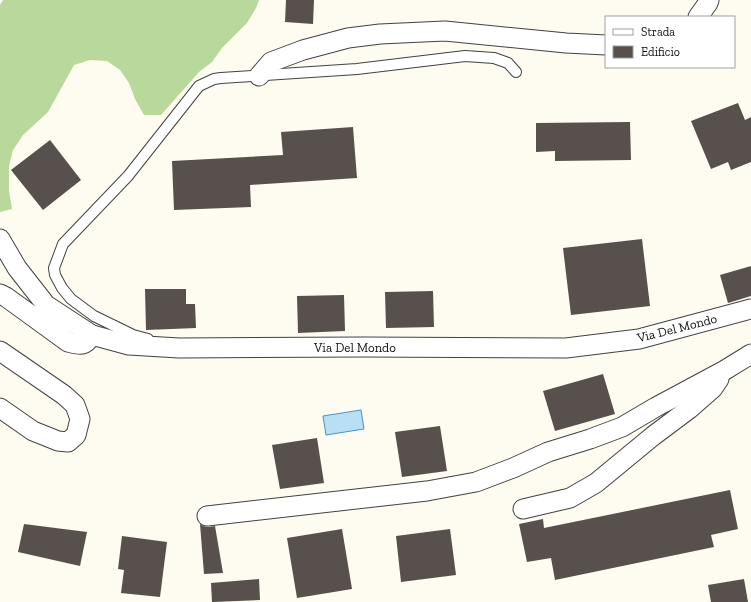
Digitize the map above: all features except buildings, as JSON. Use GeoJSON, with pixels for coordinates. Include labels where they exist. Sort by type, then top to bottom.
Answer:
{"type":"FeatureCollection","features":[{"type":"Feature","properties":{"kind":"street"},"geometry":{"type":"LineString","coordinates":[[699,16],[709,0]]}},
{"type":"Feature","properties":{"kind":"street"},"geometry":{"type":"LineString","coordinates":[[259,76],[271,62],[303,50],[348,38],[380,34],[445,31],[566,44],[605,45]]}},
{"type":"Feature","properties":{"kind":"street","name":"Via Del Mondo"},"geometry":{"type":"LineString","coordinates":[[0,239],[17,268],[46,305],[92,334],[129,345],[179,348],[566,348],[639,339],[751,310]]}},
{"type":"Feature","properties":{"kind":"street"},"geometry":{"type":"LineString","coordinates":[[0,294],[68,342],[80,345],[88,341],[92,334]]}},
{"type":"Feature","properties":{"kind":"street"},"geometry":{"type":"LineString","coordinates":[[0,351],[64,395],[75,405],[80,419],[76,434],[68,442],[58,442],[33,431],[0,408]]}},
{"type":"Feature","properties":{"kind":"street"},"geometry":{"type":"LineString","coordinates":[[207,516],[427,491],[476,482],[513,468],[548,452],[622,427],[751,354]]}},
{"type":"Feature","properties":{"kind":"street"},"geometry":{"type":"LineString","coordinates":[[523,509],[570,498],[596,482],[713,388],[725,370]]}},
{"type":"Feature","properties":{"kind":"lane"},"geometry":{"type":"LineString","coordinates":[[179,348],[133,335],[94,316],[71,299],[62,288],[55,275],[54,268],[63,244],[128,176],[199,86],[214,79],[221,78],[357,69],[465,56],[494,58],[508,63],[516,72]]}},
{"type":"Feature","properties":{"kind":"green space"},"geometry":{"type":"Polygon","coordinates":[[[3,0],[259,0],[247,23],[222,48],[212,62],[199,72],[161,115],[144,115],[135,99],[129,83],[120,70],[107,61],[90,60],[74,65],[48,112],[23,135],[13,150],[9,166],[9,191],[12,209],[0,212],[0,5],[3,0]]]}},
{"type":"Feature","properties":{"kind":"water"},"geometry":{"type":"Polygon","coordinates":[[[361,410],[364,429],[326,435],[323,416],[361,410]]]}}]}
